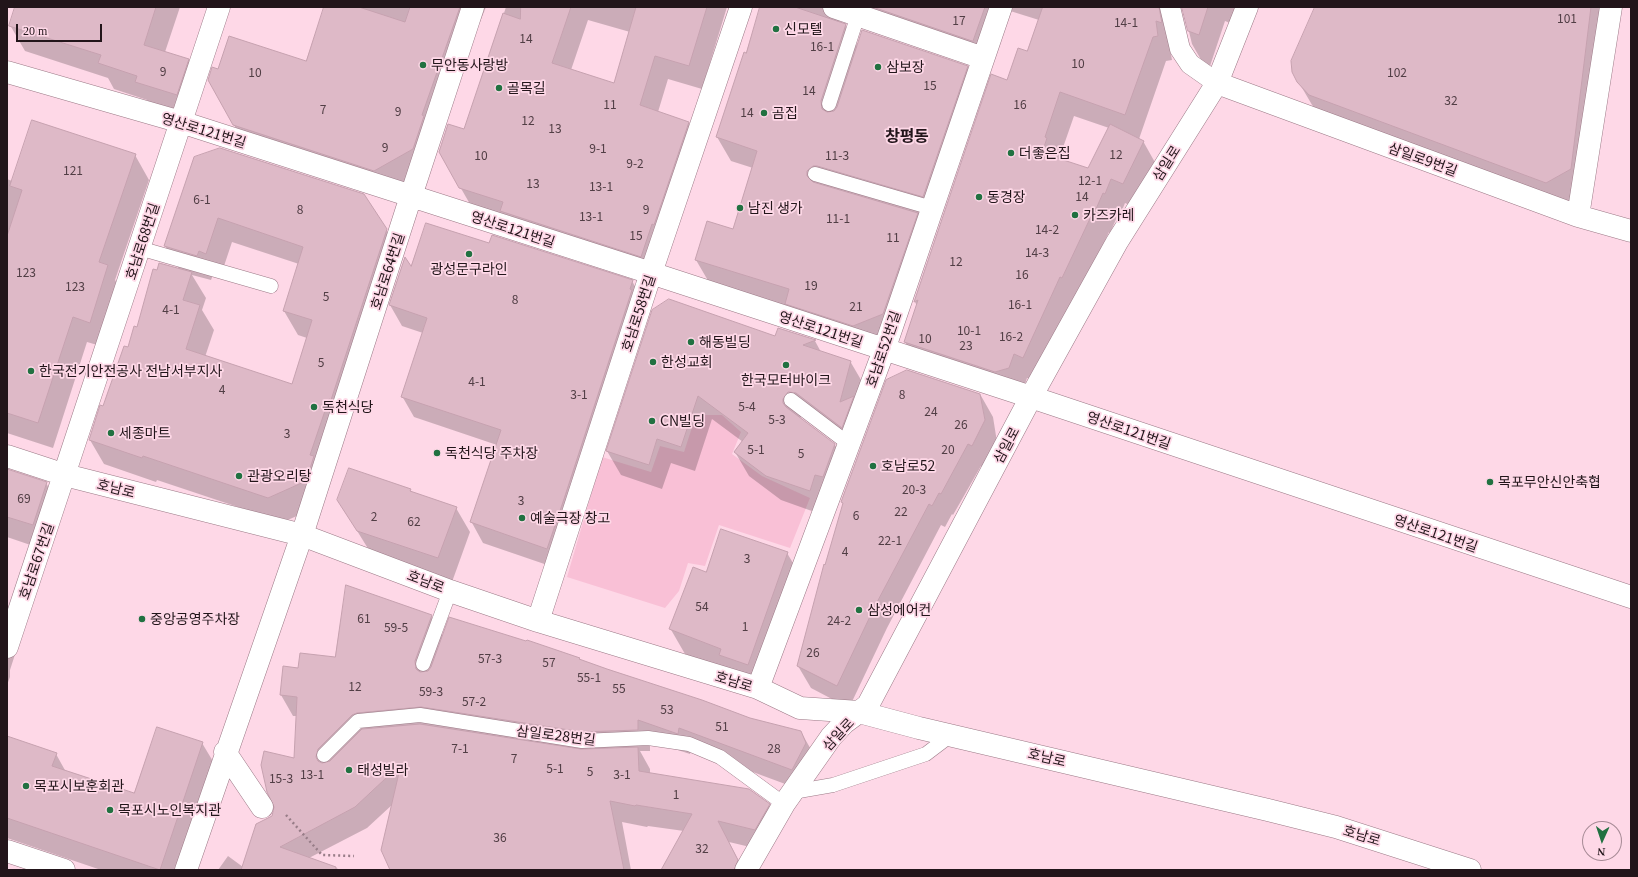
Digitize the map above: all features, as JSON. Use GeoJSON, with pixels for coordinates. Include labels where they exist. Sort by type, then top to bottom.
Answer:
{"type":"FeatureCollection","features":[{"type":"Feature","properties":{"kind":"street","name":"호남로68번길"},"geometry":{"type":"LineString","coordinates":[[65,475],[219,7]]}},
{"type":"Feature","properties":{"kind":"street","name":"호남로64번길"},"geometry":{"type":"LineString","coordinates":[[226,752],[302,535],[411,196],[474,7]]}},
{"type":"Feature","properties":{"kind":"street","name":"호남로58번길"},"geometry":{"type":"LineString","coordinates":[[538,621],[651,273],[741,7]]}},
{"type":"Feature","properties":{"kind":"street"},"geometry":{"type":"LineString","coordinates":[[834,7],[984,58]]}},
{"type":"Feature","properties":{"kind":"street","name":"호남로52번길"},"geometry":{"type":"LineString","coordinates":[[758,688],[884,350],[1001,7]]}},
{"type":"Feature","properties":{"kind":"street"},"geometry":{"type":"LineString","coordinates":[[1170,7],[1180,49],[1190,64],[1217,83]]}},
{"type":"Feature","properties":{"kind":"street","name":"삼일로"},"geometry":{"type":"LineString","coordinates":[[746,870],[788,798],[831,737],[844,723],[868,705],[1031,397],[1117,242],[1217,83],[1248,7]]}},
{"type":"Feature","properties":{"kind":"street"},"geometry":{"type":"LineString","coordinates":[[1578,216],[1611,7]]}},
{"type":"Feature","properties":{"kind":"street","name":"영산로121번길"},"geometry":{"type":"LineString","coordinates":[[7,72],[181,122],[651,273],[1031,397],[1631,597]]}},
{"type":"Feature","properties":{"kind":"street","name":"삼일로9번길"},"geometry":{"type":"LineString","coordinates":[[1217,83],[1578,216],[1631,231]]}},
{"type":"Feature","properties":{"kind":"street","name":"호남로"},"geometry":{"type":"LineString","coordinates":[[7,456],[65,475],[302,535],[450,591],[538,621],[758,688],[800,708],[859,712],[1328,825],[1470,870]]}},
{"type":"Feature","properties":{"kind":"street","name":"호남로67번길"},"geometry":{"type":"LineString","coordinates":[[7,647],[65,475]]}},
{"type":"Feature","properties":{"kind":"street"},"geometry":{"type":"LineString","coordinates":[[226,752],[262,807]]}},
{"type":"Feature","properties":{"kind":"street"},"geometry":{"type":"LineString","coordinates":[[186,870],[226,752]]}},
{"type":"Feature","properties":{"kind":"street"},"geometry":{"type":"LineString","coordinates":[[7,852],[64,870]]}},
{"type":"Feature","properties":{"kind":"lane"},"geometry":{"type":"LineString","coordinates":[[829,104],[858,15]]}},
{"type":"Feature","properties":{"kind":"lane"},"geometry":{"type":"LineString","coordinates":[[815,174],[932,208]]}},
{"type":"Feature","properties":{"kind":"lane"},"geometry":{"type":"LineString","coordinates":[[139,248],[270,286]]}},
{"type":"Feature","properties":{"kind":"lane"},"geometry":{"type":"LineString","coordinates":[[791,400],[849,444]]}},
{"type":"Feature","properties":{"kind":"lane"},"geometry":{"type":"LineString","coordinates":[[423,664],[450,591]]}},
{"type":"Feature","properties":{"kind":"lane","name":"삼일로28번길"},"geometry":{"type":"LineString","coordinates":[[324,755],[358,721],[420,715],[582,741],[648,738],[688,744],[720,756],[788,798]]}},
{"type":"Feature","properties":{"kind":"lane"},"geometry":{"type":"LineString","coordinates":[[788,798],[833,786],[926,754],[951,734]]}},
{"type":"Feature","properties":{"kind":"path"},"geometry":{"type":"LineString","coordinates":[[262,807],[280,809],[322,855],[354,856]]}},
{"type":"Feature","properties":{"kind":"shaded area"},"geometry":{"type":"Polygon","coordinates":[[[696,415],[722,415],[741,432],[732,454],[762,476],[810,498],[790,548],[719,525],[705,566],[688,563],[679,591],[665,608],[567,577],[602,457],[651,472],[660,446],[684,452],[696,415]]]}},
{"type":"Feature","properties":{"kind":"building"},"geometry":{"type":"Polygon","coordinates":[[[15,7],[156,7],[144,45],[189,59],[177,95],[135,82],[137,76],[98,63],[101,55],[9,26],[15,7]]]}},
{"type":"Feature","properties":{"kind":"building"},"geometry":{"type":"Polygon","coordinates":[[[324,7],[359,7],[405,22],[410,7],[460,7],[422,115],[424,116],[413,149],[374,171],[233,125],[208,80],[212,67],[218,69],[229,36],[306,61],[324,7]]]}},
{"type":"Feature","properties":{"kind":"building"},"geometry":{"type":"Polygon","coordinates":[[[521,7],[571,7],[552,63],[614,83],[636,7],[707,7],[689,66],[655,56],[640,105],[689,122],[654,225],[652,224],[641,257],[500,211],[503,202],[459,188],[439,152],[448,124],[464,129],[503,13],[520,19],[521,7]]]}},
{"type":"Feature","properties":{"kind":"building"},"geometry":{"type":"Polygon","coordinates":[[[760,7],[795,7],[846,24],[821,101],[822,109],[827,112],[834,111],[837,107],[862,30],[968,66],[923,197],[817,166],[813,166],[807,171],[807,176],[813,182],[918,213],[883,314],[853,326],[785,304],[789,289],[695,260],[707,221],[733,229],[757,151],[716,137],[744,52],[746,53],[760,7]]]}},
{"type":"Feature","properties":{"kind":"building"},"geometry":{"type":"Polygon","coordinates":[[[873,7],[985,7],[973,41],[873,7]]]}},
{"type":"Feature","properties":{"kind":"building"},"geometry":{"type":"Polygon","coordinates":[[[1043,7],[1159,7],[1162,23],[1156,21],[1158,36],[1153,37],[1125,115],[1060,92],[1045,137],[1047,138],[1042,153],[1088,168],[1110,124],[1144,141],[1123,184],[1111,179],[1105,194],[1103,193],[1062,278],[1060,277],[1023,358],[1014,354],[1009,368],[995,372],[904,342],[918,300],[914,302],[991,74],[1007,80],[1018,48],[1027,51],[1043,7]]]}},
{"type":"Feature","properties":{"kind":"building"},"geometry":{"type":"Polygon","coordinates":[[[1182,7],[1208,7],[1199,35],[1188,31],[1182,7]]]}},
{"type":"Feature","properties":{"kind":"building"},"geometry":{"type":"Polygon","coordinates":[[[1315,7],[1591,7],[1571,169],[1546,183],[1309,95],[1297,82],[1292,72],[1291,61],[1315,7]]]}},
{"type":"Feature","properties":{"kind":"building"},"geometry":{"type":"Polygon","coordinates":[[[32,120],[136,154],[99,262],[108,265],[90,323],[73,317],[38,423],[7,413],[7,236],[22,190],[10,186],[32,120]]]}},
{"type":"Feature","properties":{"kind":"building"},"geometry":{"type":"Polygon","coordinates":[[[220,148],[364,194],[387,229],[331,400],[329,399],[310,455],[314,456],[306,481],[268,498],[143,456],[142,458],[89,440],[100,405],[103,406],[124,346],[128,347],[134,326],[137,327],[153,269],[157,270],[159,263],[192,272],[183,300],[200,305],[186,349],[292,384],[312,320],[283,311],[303,247],[218,218],[206,254],[199,251],[197,256],[164,246],[194,157],[220,148]]]}},
{"type":"Feature","properties":{"kind":"building"},"geometry":{"type":"Polygon","coordinates":[[[426,223],[489,243],[492,235],[633,280],[630,289],[632,290],[547,549],[470,522],[501,430],[401,397],[427,318],[389,305],[405,257],[411,266],[426,223]]]}},
{"type":"Feature","properties":{"kind":"building"},"geometry":{"type":"Polygon","coordinates":[[[669,299],[775,336],[778,328],[816,340],[803,345],[851,361],[840,402],[854,396],[842,428],[796,393],[788,392],[783,399],[783,403],[786,407],[835,444],[823,477],[815,475],[810,491],[766,476],[734,452],[748,433],[698,396],[681,447],[657,439],[649,465],[606,451],[652,310],[669,299]]]}},
{"type":"Feature","properties":{"kind":"building"},"geometry":{"type":"Polygon","coordinates":[[[907,370],[980,394],[985,420],[972,446],[968,444],[941,494],[939,493],[932,506],[929,504],[875,606],[837,686],[797,666],[824,564],[825,565],[843,503],[841,502],[886,380],[907,370]]]}},
{"type":"Feature","properties":{"kind":"building"},"geometry":{"type":"Polygon","coordinates":[[[349,468],[411,489],[410,491],[457,507],[438,558],[357,531],[337,500],[349,468]]]}},
{"type":"Feature","properties":{"kind":"building"},"geometry":{"type":"Polygon","coordinates":[[[7,469],[47,482],[33,525],[7,517],[7,469]]]}},
{"type":"Feature","properties":{"kind":"building"},"geometry":{"type":"Polygon","coordinates":[[[721,529],[788,552],[748,665],[719,655],[721,649],[669,629],[693,567],[706,572],[721,529]]]}},
{"type":"Feature","properties":{"kind":"building"},"geometry":{"type":"Polygon","coordinates":[[[346,585],[432,615],[415,661],[416,669],[420,672],[428,671],[431,667],[449,617],[526,641],[527,640],[750,718],[801,731],[806,743],[792,770],[679,728],[678,734],[638,720],[638,730],[582,732],[421,707],[357,713],[352,715],[318,749],[316,757],[318,761],[322,763],[330,761],[362,729],[420,724],[581,749],[638,747],[639,771],[749,789],[770,804],[755,830],[718,821],[738,860],[734,870],[661,870],[692,814],[610,801],[624,870],[390,870],[381,850],[401,764],[355,807],[280,847],[336,867],[336,870],[241,870],[256,824],[272,816],[274,807],[267,792],[261,765],[264,751],[294,758],[297,697],[280,695],[283,666],[298,668],[300,653],[335,657],[346,585]]]}},
{"type":"Feature","properties":{"kind":"building","name":"목포시노인복지관"},"geometry":{"type":"Polygon","coordinates":[[[157,727],[203,742],[160,870],[7,818],[7,736],[57,753],[52,766],[134,793],[157,727]]]}},
{"type":"Feature","properties":{"kind":"place","name":"신모텔"},"geometry":{"type":"Point","coordinates":[776,29]}},
{"type":"Feature","properties":{"kind":"place","name":"무안동사랑방"},"geometry":{"type":"Point","coordinates":[423,65]}},
{"type":"Feature","properties":{"kind":"place","name":"삼보장"},"geometry":{"type":"Point","coordinates":[878,67]}},
{"type":"Feature","properties":{"kind":"place","name":"골목길"},"geometry":{"type":"Point","coordinates":[499,88]}},
{"type":"Feature","properties":{"kind":"place","name":"곰집"},"geometry":{"type":"Point","coordinates":[764,113]}},
{"type":"Feature","properties":{"kind":"place","name":"더좋은집"},"geometry":{"type":"Point","coordinates":[1011,153]}},
{"type":"Feature","properties":{"kind":"place","name":"동경장"},"geometry":{"type":"Point","coordinates":[979,197]}},
{"type":"Feature","properties":{"kind":"place","name":"남진 생가"},"geometry":{"type":"Point","coordinates":[740,208]}},
{"type":"Feature","properties":{"kind":"place","name":"카즈카레"},"geometry":{"type":"Point","coordinates":[1075,215]}},
{"type":"Feature","properties":{"kind":"place","name":"광성문구라인"},"geometry":{"type":"Point","coordinates":[469,254]}},
{"type":"Feature","properties":{"kind":"place","name":"해동빌딩"},"geometry":{"type":"Point","coordinates":[691,342]}},
{"type":"Feature","properties":{"kind":"place","name":"한성교회"},"geometry":{"type":"Point","coordinates":[653,362]}},
{"type":"Feature","properties":{"kind":"place","name":"한국모터바이크"},"geometry":{"type":"Point","coordinates":[786,365]}},
{"type":"Feature","properties":{"kind":"place","name":"한국전기안전공사 전남서부지사"},"geometry":{"type":"Point","coordinates":[31,371]}},
{"type":"Feature","properties":{"kind":"place","name":"독천식당"},"geometry":{"type":"Point","coordinates":[314,407]}},
{"type":"Feature","properties":{"kind":"place","name":"CN빌딩"},"geometry":{"type":"Point","coordinates":[652,421]}},
{"type":"Feature","properties":{"kind":"place","name":"세종마트"},"geometry":{"type":"Point","coordinates":[111,433]}},
{"type":"Feature","properties":{"kind":"place","name":"독천식당 주차장"},"geometry":{"type":"Point","coordinates":[437,453]}},
{"type":"Feature","properties":{"kind":"place","name":"호남로52"},"geometry":{"type":"Point","coordinates":[873,466]}},
{"type":"Feature","properties":{"kind":"place","name":"관광오리탕"},"geometry":{"type":"Point","coordinates":[239,476]}},
{"type":"Feature","properties":{"kind":"place","name":"목포무안신안축협"},"geometry":{"type":"Point","coordinates":[1490,482]}},
{"type":"Feature","properties":{"kind":"place","name":"예술극장 창고"},"geometry":{"type":"Point","coordinates":[522,518]}},
{"type":"Feature","properties":{"kind":"place","name":"삼성에어컨"},"geometry":{"type":"Point","coordinates":[859,610]}},
{"type":"Feature","properties":{"kind":"place","name":"중앙공영주차장"},"geometry":{"type":"Point","coordinates":[142,619]}},
{"type":"Feature","properties":{"kind":"place","name":"태성빌라"},"geometry":{"type":"Point","coordinates":[349,770]}},
{"type":"Feature","properties":{"kind":"place","name":"목포시보훈회관"},"geometry":{"type":"Point","coordinates":[26,786]}},
{"type":"Feature","properties":{"kind":"place","name":"목포시노인복지관"},"geometry":{"type":"Point","coordinates":[110,810]}},
{"type":"Feature","properties":{"kind":"district","name":"창평동"},"geometry":{"type":"Point","coordinates":[907,136]}}]}
